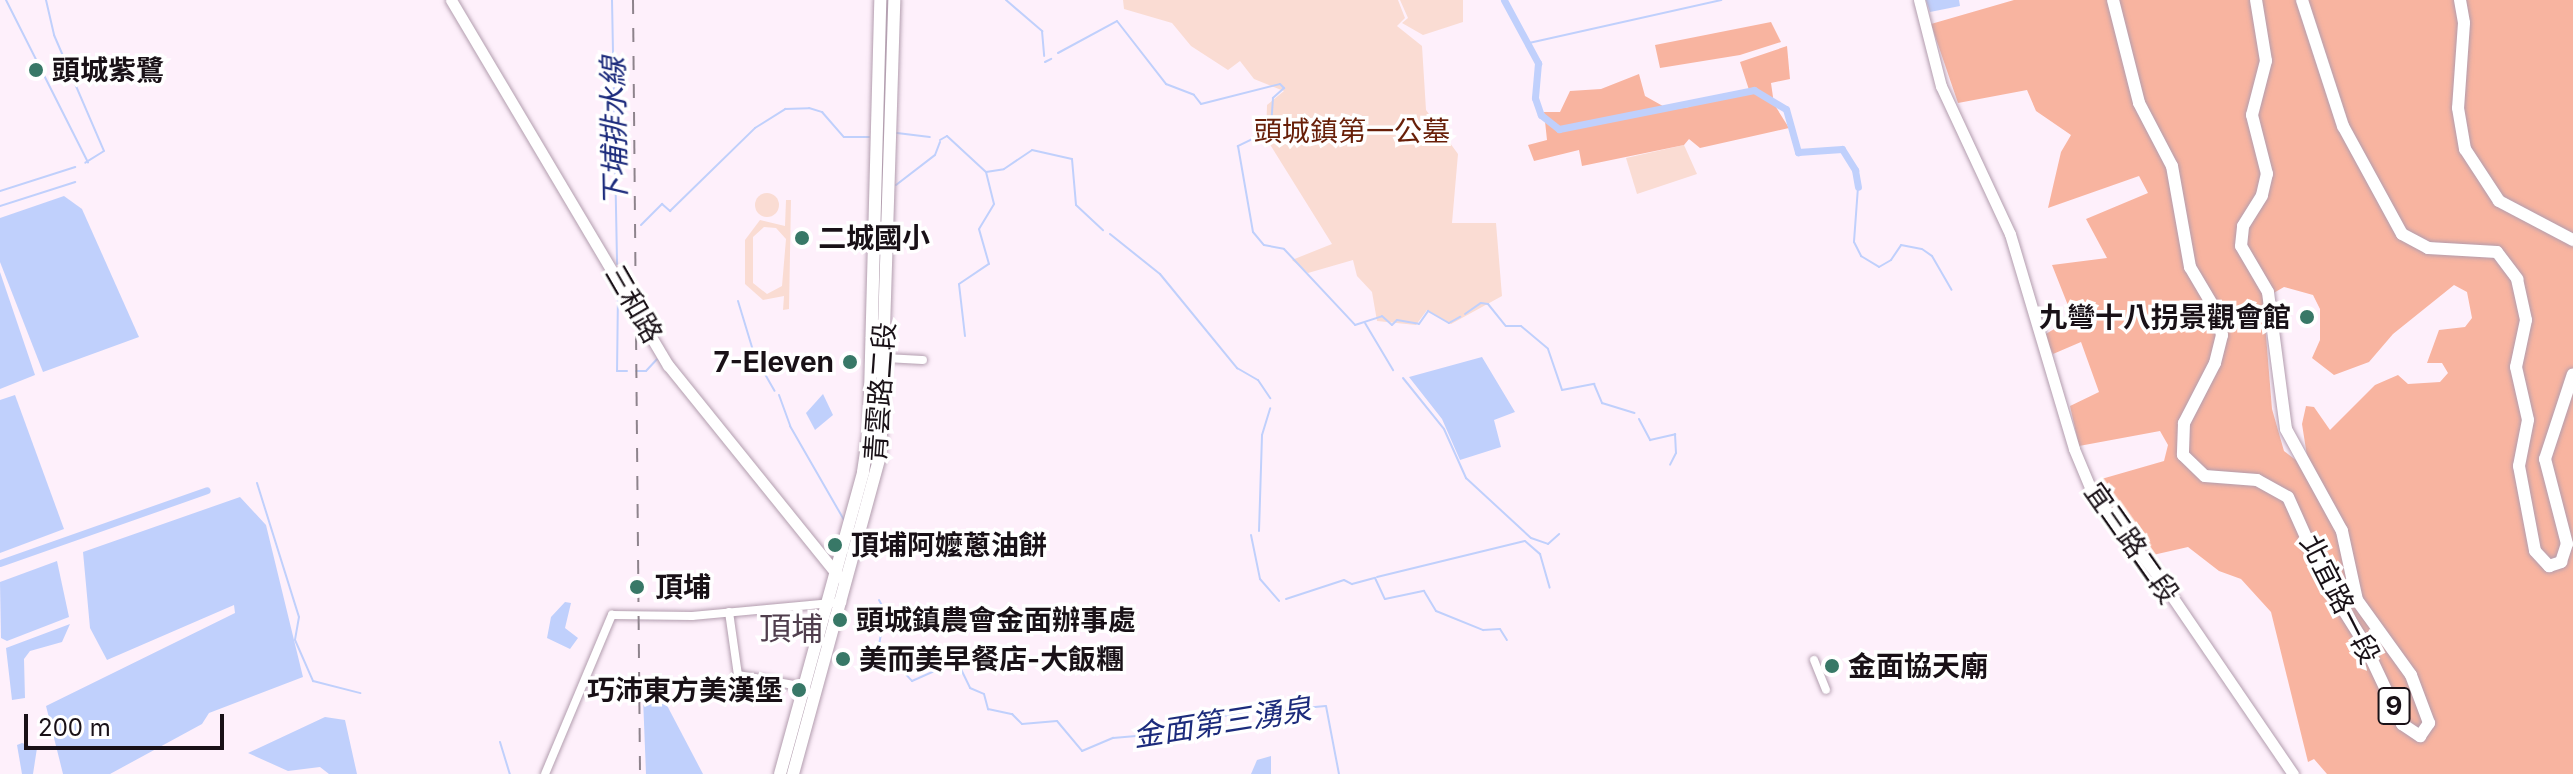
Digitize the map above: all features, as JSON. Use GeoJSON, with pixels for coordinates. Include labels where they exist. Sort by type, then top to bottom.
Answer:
{"type":"FeatureCollection","features":[{"type":"Feature","properties":{"kind":"main road","name":"青雲路二段"},"geometry":{"type":"LineString","coordinates":[[793,774],[847,587],[880,456],[885,358],[877,276],[880,0]]}},
{"type":"Feature","properties":{"kind":"main road","name":"青雲路二段"},"geometry":{"type":"LineString","coordinates":[[780,774],[836,574],[869,432],[894,0]]}},
{"type":"Feature","properties":{"kind":"main road","name":"北宜路一段"},"geometry":{"type":"LineString","coordinates":[[2113,0],[2139,103],[2172,166],[2190,267],[2216,311],[2222,335],[2215,363],[2184,423],[2183,455],[2205,476],[2257,480],[2288,497],[2326,582],[2363,641],[2402,724],[2420,736],[2428,729],[2427,716],[2405,663],[2357,600],[2342,531],[2286,429],[2268,292],[2241,246],[2243,226],[2262,195],[2267,174],[2252,115],[2266,61],[2256,0]]}},
{"type":"Feature","properties":{"kind":"main road"},"geometry":{"type":"LineString","coordinates":[[2302,0],[2343,126],[2402,234],[2428,248],[2497,252],[2517,279],[2526,320],[2516,367],[2528,420],[2519,466],[2535,551],[2555,565],[2564,558],[2567,544],[2545,459],[2573,374]]}},
{"type":"Feature","properties":{"kind":"main road"},"geometry":{"type":"LineString","coordinates":[[2460,0],[2464,23],[2458,108],[2465,149],[2499,201],[2573,240]]}},
{"type":"Feature","properties":{"kind":"street","name":"三和路"},"geometry":{"type":"LineString","coordinates":[[451,0],[668,365],[847,587]]}},
{"type":"Feature","properties":{"kind":"street","name":"宜三路二段"},"geometry":{"type":"LineString","coordinates":[[1919,0],[1941,86],[1995,194],[2074,449],[2092,492],[2158,576],[2293,774]]}},
{"type":"Feature","properties":{"kind":"street"},"geometry":{"type":"LineString","coordinates":[[885,358],[923,360]]}},
{"type":"Feature","properties":{"kind":"street"},"geometry":{"type":"LineString","coordinates":[[545,774],[612,615],[729,612],[842,602]]}},
{"type":"Feature","properties":{"kind":"street"},"geometry":{"type":"LineString","coordinates":[[729,612],[738,675],[805,687]]}},
{"type":"Feature","properties":{"kind":"street"},"geometry":{"type":"LineString","coordinates":[[1814,660],[1826,690]]}},
{"type":"Feature","properties":{"kind":"green space","name":"頭城鎮第一公墓"},"geometry":{"type":"Polygon","coordinates":[[[1123,0],[1398,0],[1405,18],[1397,26],[1422,46],[1426,110],[1458,154],[1452,223],[1496,223],[1502,296],[1451,324],[1427,310],[1416,325],[1377,321],[1372,292],[1357,276],[1353,260],[1308,273],[1292,260],[1332,244],[1266,138],[1267,105],[1284,91],[1254,79],[1240,61],[1228,70],[1191,46],[1172,23],[1124,9],[1123,0]]]}},
{"type":"Feature","properties":{"kind":"green space"},"geometry":{"type":"Polygon","coordinates":[[[1400,0],[1463,0],[1463,22],[1423,35],[1402,23],[1408,18],[1400,0]]]}},
{"type":"Feature","properties":{"kind":"green space"},"geometry":{"type":"Polygon","coordinates":[[[1684,145],[1697,174],[1637,194],[1626,158],[1684,145]]]}},
{"type":"Feature","properties":{"kind":"green space"},"geometry":{"type":"Polygon","coordinates":[[[767,193],[775,197],[779,205],[775,213],[767,217],[759,213],[755,205],[759,197],[767,193]]]}},
{"type":"Feature","properties":{"kind":"green space"},"geometry":{"type":"Polygon","coordinates":[[[786,200],[791,200],[789,309],[783,310],[784,296],[763,300],[745,284],[745,240],[760,220],[785,226],[786,200]],[[764,227],[753,237],[753,283],[767,294],[782,286],[786,239],[776,228],[764,227]]]}},
{"type":"Feature","properties":{"kind":"shaded area"},"geometry":{"type":"Polygon","coordinates":[[[2014,0],[2573,0],[2573,774],[2327,774],[2314,759],[2308,762],[2271,612],[2241,579],[2219,571],[2188,547],[2153,555],[2098,497],[2098,480],[2164,461],[2168,445],[2160,431],[2079,446],[2070,406],[2099,392],[2081,342],[2053,354],[2044,335],[2073,318],[2052,265],[2107,258],[2086,219],[2148,193],[2139,176],[2048,208],[2061,152],[2071,135],[2036,111],[2027,90],[1958,103],[1931,24],[2014,0]],[[2454,285],[2393,334],[2369,362],[2334,375],[2312,358],[2320,340],[2320,309],[2313,295],[2284,287],[2263,299],[2272,409],[2284,451],[2297,461],[2307,456],[2302,424],[2306,406],[2314,407],[2330,430],[2375,385],[2398,375],[2408,384],[2440,382],[2448,373],[2442,363],[2427,363],[2439,330],[2465,327],[2472,318],[2467,292],[2454,285]]]}},
{"type":"Feature","properties":{"kind":"shaded area"},"geometry":{"type":"Polygon","coordinates":[[[1771,22],[1781,42],[1740,55],[1660,68],[1655,45],[1771,22]]]}},
{"type":"Feature","properties":{"kind":"shaded area"},"geometry":{"type":"Polygon","coordinates":[[[1787,46],[1790,79],[1771,83],[1774,104],[1789,128],[1700,148],[1689,139],[1684,145],[1582,166],[1579,150],[1534,161],[1528,145],[1547,140],[1544,112],[1560,112],[1570,91],[1601,89],[1639,74],[1645,96],[1670,110],[1689,107],[1717,95],[1750,93],[1740,62],[1787,46]]]}},
{"type":"Feature","properties":{"kind":"water"},"geometry":{"type":"Polygon","coordinates":[[[1926,0],[1959,0],[1960,6],[1930,12],[1926,0]]]}},
{"type":"Feature","properties":{"kind":"water"},"geometry":{"type":"Polygon","coordinates":[[[64,196],[82,209],[139,337],[43,372],[0,262],[0,218],[64,196]]]}},
{"type":"Feature","properties":{"kind":"water"},"geometry":{"type":"Polygon","coordinates":[[[0,272],[35,375],[0,389],[0,272]]]}},
{"type":"Feature","properties":{"kind":"water"},"geometry":{"type":"Polygon","coordinates":[[[1482,357],[1515,412],[1494,420],[1501,447],[1460,460],[1442,419],[1409,377],[1482,357]]]}},
{"type":"Feature","properties":{"kind":"water"},"geometry":{"type":"Polygon","coordinates":[[[823,394],[833,415],[815,430],[806,413],[823,394]]]}},
{"type":"Feature","properties":{"kind":"water"},"geometry":{"type":"Polygon","coordinates":[[[15,395],[64,529],[0,553],[0,400],[15,395]]]}},
{"type":"Feature","properties":{"kind":"water"},"geometry":{"type":"Polygon","coordinates":[[[240,497],[266,525],[303,677],[209,713],[202,724],[110,774],[63,774],[46,706],[235,613],[234,605],[107,660],[90,628],[83,552],[240,497]]]}},
{"type":"Feature","properties":{"kind":"water"},"geometry":{"type":"Polygon","coordinates":[[[57,561],[69,617],[7,641],[1,638],[0,582],[57,561]]]}},
{"type":"Feature","properties":{"kind":"water"},"geometry":{"type":"Polygon","coordinates":[[[565,602],[571,603],[565,628],[578,638],[570,649],[547,638],[551,617],[565,602]]]}},
{"type":"Feature","properties":{"kind":"water"},"geometry":{"type":"Polygon","coordinates":[[[70,624],[62,642],[30,651],[24,659],[25,698],[12,700],[6,648],[70,624]]]}},
{"type":"Feature","properties":{"kind":"water"},"geometry":{"type":"Polygon","coordinates":[[[661,694],[703,774],[646,774],[643,697],[661,694]]]}},
{"type":"Feature","properties":{"kind":"water"},"geometry":{"type":"Polygon","coordinates":[[[325,717],[345,720],[357,774],[329,774],[320,767],[288,771],[248,753],[325,717]]]}},
{"type":"Feature","properties":{"kind":"water"},"geometry":{"type":"Polygon","coordinates":[[[22,743],[37,748],[33,774],[22,774],[17,745],[22,743]]]}},
{"type":"Feature","properties":{"kind":"water"},"geometry":{"type":"Polygon","coordinates":[[[1271,756],[1271,774],[1251,774],[1257,760],[1271,756]]]}},
{"type":"Feature","properties":{"kind":"waterway"},"geometry":{"type":"LineString","coordinates":[[6,0],[88,162]]}},
{"type":"Feature","properties":{"kind":"waterway"},"geometry":{"type":"LineString","coordinates":[[46,0],[54,35],[104,151],[85,163]]}},
{"type":"Feature","properties":{"kind":"waterway","name":"下埔排水線"},"geometry":{"type":"LineString","coordinates":[[612,0],[617,264]]}},
{"type":"Feature","properties":{"kind":"waterway"},"geometry":{"type":"LineString","coordinates":[[1006,0],[1042,31],[1044,56]]}},
{"type":"Feature","properties":{"kind":"waterway"},"geometry":{"type":"LineString","coordinates":[[1504,0],[1538,63],[1535,98],[1541,115],[1559,129],[1754,90],[1786,109],[1798,152],[1842,149],[1855,170],[1858,187]]}},
{"type":"Feature","properties":{"kind":"waterway"},"geometry":{"type":"LineString","coordinates":[[1529,43],[1721,0]]}},
{"type":"Feature","properties":{"kind":"waterway"},"geometry":{"type":"LineString","coordinates":[[1058,53],[1117,21],[1166,84],[1194,95],[1201,104],[1280,84],[1284,88],[1273,98],[1271,130],[1238,146],[1253,232],[1264,245],[1284,249],[1355,325],[1382,316],[1392,325],[1397,320],[1419,324],[1428,311],[1449,323],[1460,317]]}},
{"type":"Feature","properties":{"kind":"waterway"},"geometry":{"type":"LineString","coordinates":[[1045,62],[1051,59]]}},
{"type":"Feature","properties":{"kind":"waterway"},"geometry":{"type":"LineString","coordinates":[[641,225],[662,204],[670,211],[755,128],[785,109],[809,108],[822,112],[844,137],[869,137]]}},
{"type":"Feature","properties":{"kind":"waterway"},"geometry":{"type":"LineString","coordinates":[[897,133],[930,137]]}},
{"type":"Feature","properties":{"kind":"waterway"},"geometry":{"type":"LineString","coordinates":[[940,140],[947,136],[986,172],[1004,169],[1032,150],[1072,159],[1076,205],[1103,230]]}},
{"type":"Feature","properties":{"kind":"waterway"},"geometry":{"type":"LineString","coordinates":[[896,185],[935,155],[940,142]]}},
{"type":"Feature","properties":{"kind":"waterway"},"geometry":{"type":"LineString","coordinates":[[0,191],[75,167]]}},
{"type":"Feature","properties":{"kind":"waterway"},"geometry":{"type":"LineString","coordinates":[[965,336],[959,284],[989,264],[979,229],[994,204],[986,173]]}},
{"type":"Feature","properties":{"kind":"waterway"},"geometry":{"type":"LineString","coordinates":[[0,206],[75,182]]}},
{"type":"Feature","properties":{"kind":"waterway"},"geometry":{"type":"LineString","coordinates":[[1858,187],[1854,242],[1861,256],[1879,267],[1891,260],[1901,245],[1922,249],[1932,256],[1952,290]]}},
{"type":"Feature","properties":{"kind":"waterway"},"geometry":{"type":"LineString","coordinates":[[1110,234],[1160,274],[1237,368],[1258,380],[1270,398]]}},
{"type":"Feature","properties":{"kind":"waterway","name":"下埔排水線"},"geometry":{"type":"LineString","coordinates":[[618,292],[617,371],[627,371]]}},
{"type":"Feature","properties":{"kind":"waterway","name":"金面第三湧泉"},"geometry":{"type":"LineString","coordinates":[[738,301],[755,357],[775,391]]}},
{"type":"Feature","properties":{"kind":"waterway"},"geometry":{"type":"LineString","coordinates":[[1465,314],[1481,303],[1488,304],[1506,326],[1521,326],[1548,349],[1562,390],[1594,384],[1602,403],[1635,413]]}},
{"type":"Feature","properties":{"kind":"waterway"},"geometry":{"type":"LineString","coordinates":[[1365,323],[1393,370]]}},
{"type":"Feature","properties":{"kind":"waterway","name":"下埔排水線"},"geometry":{"type":"LineString","coordinates":[[636,371],[646,371],[657,359]]}},
{"type":"Feature","properties":{"kind":"waterway"},"geometry":{"type":"LineString","coordinates":[[1403,378],[1444,429],[1466,478],[1531,538],[1548,544],[1559,534]]}},
{"type":"Feature","properties":{"kind":"waterway","name":"金面第三湧泉"},"geometry":{"type":"LineString","coordinates":[[779,395],[790,426],[844,520]]}},
{"type":"Feature","properties":{"kind":"waterway"},"geometry":{"type":"LineString","coordinates":[[1259,531],[1262,435],[1270,408]]}},
{"type":"Feature","properties":{"kind":"waterway"},"geometry":{"type":"LineString","coordinates":[[1639,419],[1650,440],[1675,434],[1676,453],[1670,465]]}},
{"type":"Feature","properties":{"kind":"waterway"},"geometry":{"type":"LineString","coordinates":[[257,483],[299,617],[295,640],[313,681],[360,693]]}},
{"type":"Feature","properties":{"kind":"waterway"},"geometry":{"type":"LineString","coordinates":[[0,563],[207,490]]}},
{"type":"Feature","properties":{"kind":"waterway"},"geometry":{"type":"LineString","coordinates":[[1251,535],[1260,579],[1279,601]]}},
{"type":"Feature","properties":{"kind":"waterway"},"geometry":{"type":"LineString","coordinates":[[1377,577],[1525,541],[1540,554],[1550,588]]}},
{"type":"Feature","properties":{"kind":"waterway"},"geometry":{"type":"LineString","coordinates":[[1286,599],[1344,580],[1352,584],[1375,578],[1385,599],[1424,591],[1436,611],[1483,630],[1500,629],[1507,640]]}},
{"type":"Feature","properties":{"kind":"waterway","name":"金面第三湧泉"},"geometry":{"type":"LineString","coordinates":[[879,600],[885,611],[879,645],[912,681],[957,661],[970,688],[984,694],[988,709],[1012,714],[1022,724],[1057,721],[1082,751],[1113,738],[1148,735],[1221,716],[1326,706],[1339,774]]}},
{"type":"Feature","properties":{"kind":"waterway"},"geometry":{"type":"LineString","coordinates":[[500,742],[510,774]]}},
{"type":"Feature","properties":{"kind":"railway"},"geometry":{"type":"LineString","coordinates":[[633,0],[640,774]]}},
{"type":"Feature","properties":{"kind":"place","name":"頭城紫鷺"},"geometry":{"type":"Point","coordinates":[36,70]}},
{"type":"Feature","properties":{"kind":"place","name":"二城國小"},"geometry":{"type":"Point","coordinates":[802,238]}},
{"type":"Feature","properties":{"kind":"place","name":"九彎十八拐景觀會館"},"geometry":{"type":"Point","coordinates":[2307,317]}},
{"type":"Feature","properties":{"kind":"place","name":"7-Eleven"},"geometry":{"type":"Point","coordinates":[850,362]}},
{"type":"Feature","properties":{"kind":"place","name":"頂埔阿嬤蔥油餅"},"geometry":{"type":"Point","coordinates":[835,545]}},
{"type":"Feature","properties":{"kind":"place","name":"頂埔"},"geometry":{"type":"Point","coordinates":[637,587]}},
{"type":"Feature","properties":{"kind":"place","name":"頭城鎮農會金面辦事處"},"geometry":{"type":"Point","coordinates":[840,620]}},
{"type":"Feature","properties":{"kind":"place","name":"美而美早餐店-大飯糰"},"geometry":{"type":"Point","coordinates":[843,659]}},
{"type":"Feature","properties":{"kind":"place","name":"金面協天廟"},"geometry":{"type":"Point","coordinates":[1832,666]}},
{"type":"Feature","properties":{"kind":"place","name":"巧沛東方美漢堡"},"geometry":{"type":"Point","coordinates":[799,690]}},
{"type":"Feature","properties":{"kind":"district","name":"頂埔"},"geometry":{"type":"Point","coordinates":[791,629]}}]}
